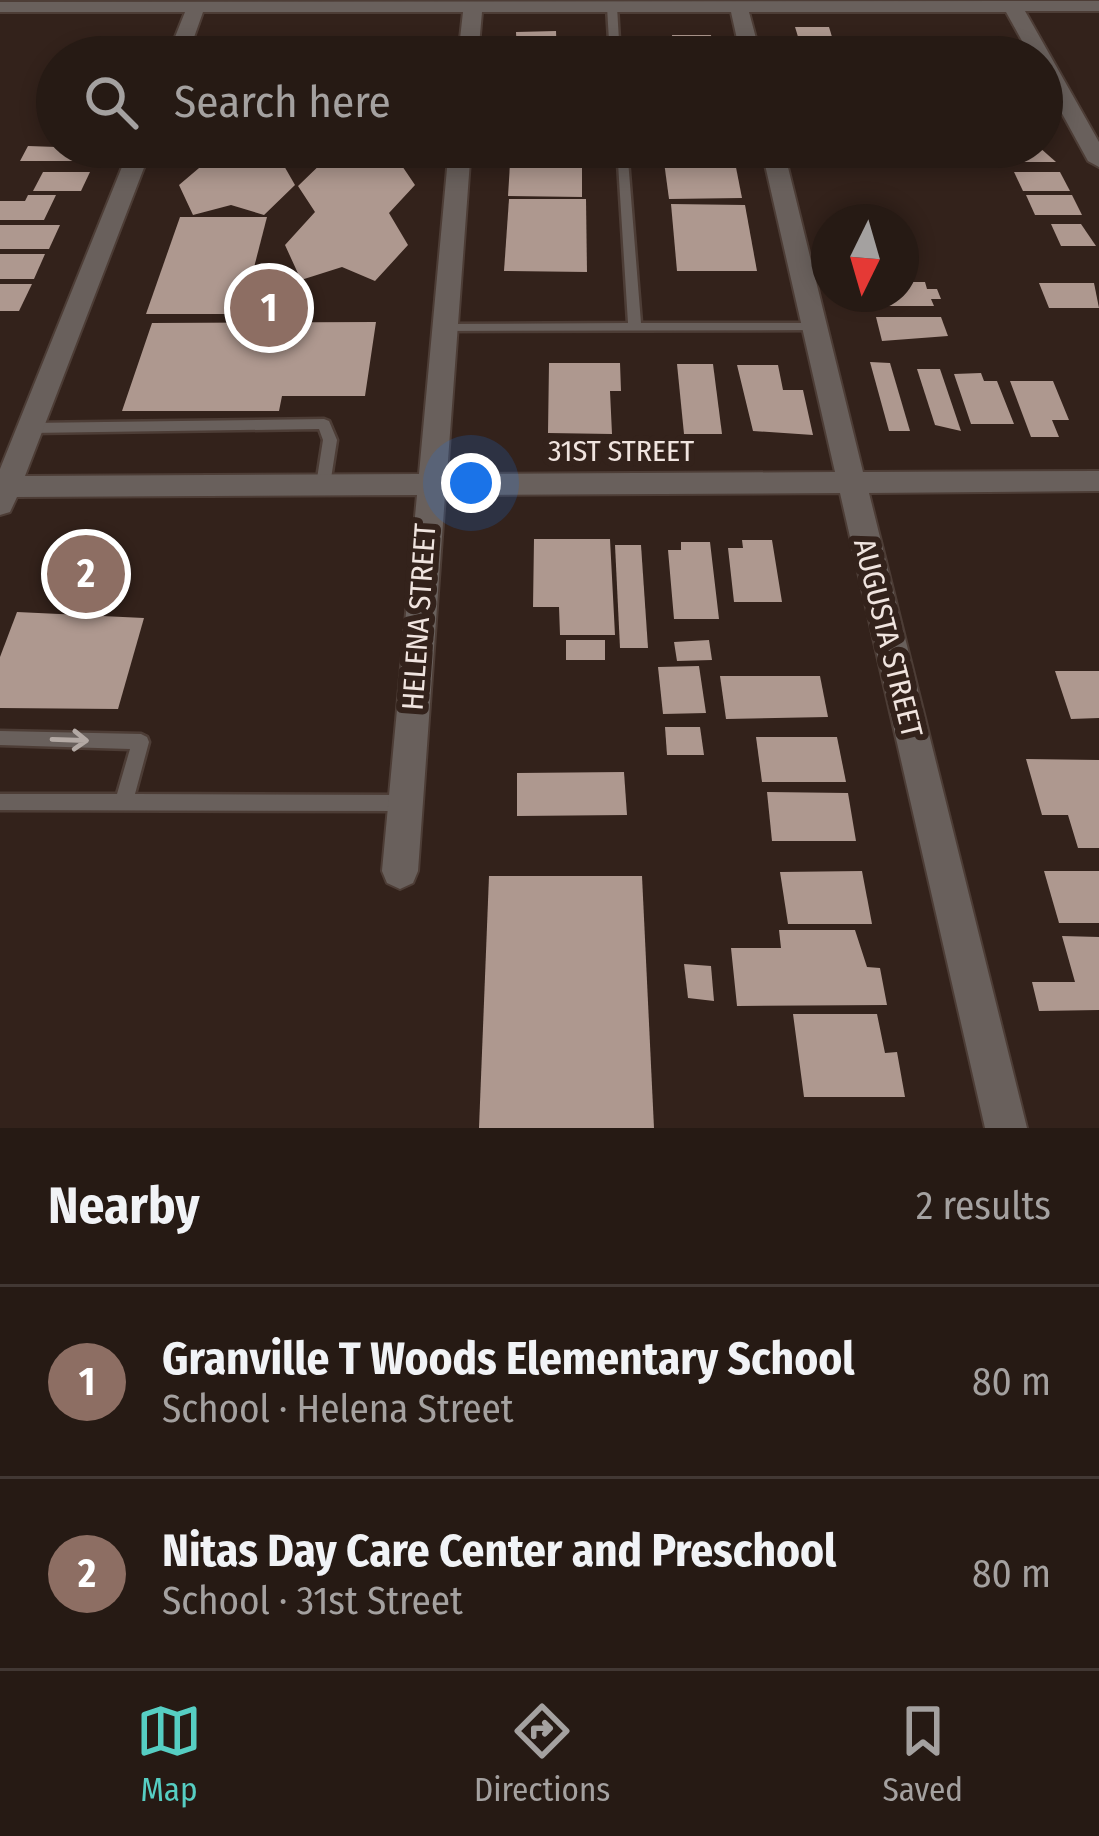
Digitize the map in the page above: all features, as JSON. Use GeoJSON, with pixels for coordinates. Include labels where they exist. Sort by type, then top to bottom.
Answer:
{"type":"FeatureCollection","features":[{"type":"Feature","properties":{"kind":"street"},"geometry":{"type":"LineString","coordinates":[[0,7],[1099,6]]}},
{"type":"Feature","properties":{"kind":"street"},"geometry":{"type":"LineString","coordinates":[[185,36],[196,7]]}},
{"type":"Feature","properties":{"kind":"street"},"geometry":{"type":"LineString","coordinates":[[470,36],[472,7]]}},
{"type":"Feature","properties":{"kind":"street"},"geometry":{"type":"LineString","coordinates":[[740,7],[746,36]]}},
{"type":"Feature","properties":{"kind":"street"},"geometry":{"type":"LineString","coordinates":[[1013,7],[1029,36]]}},
{"type":"Feature","properties":{"kind":"street"},"geometry":{"type":"LineString","coordinates":[[1063,97],[1099,161]]}},
{"type":"Feature","properties":{"kind":"street"},"geometry":{"type":"LineString","coordinates":[[2,493],[133,168]]}},
{"type":"Feature","properties":{"kind":"street","name":"HELENA STREET"},"geometry":{"type":"LineString","coordinates":[[400,871],[458,168]]}},
{"type":"Feature","properties":{"kind":"street","name":"AUGUSTA STREET"},"geometry":{"type":"LineString","coordinates":[[777,168],[1006,1128]]}},
{"type":"Feature","properties":{"kind":"street","name":"31ST STREET"},"geometry":{"type":"LineString","coordinates":[[2,493],[323,485],[1099,482]]}},
{"type":"Feature","properties":{"kind":"lane"},"geometry":{"type":"LineString","coordinates":[[612,7],[614,36]]}},
{"type":"Feature","properties":{"kind":"lane"},"geometry":{"type":"LineString","coordinates":[[624,168],[635,328]]}},
{"type":"Feature","properties":{"kind":"lane"},"geometry":{"type":"LineString","coordinates":[[444,328],[814,327]]}},
{"type":"Feature","properties":{"kind":"lane"},"geometry":{"type":"LineString","coordinates":[[30,428],[324,424],[330,440],[323,485]]}},
{"type":"Feature","properties":{"kind":"lane"},"geometry":{"type":"LineString","coordinates":[[0,738],[141,742],[124,801]]}},
{"type":"Feature","properties":{"kind":"lane"},"geometry":{"type":"LineString","coordinates":[[0,802],[405,803]]}},
{"type":"Feature","properties":{"kind":"building"},"geometry":{"type":"Polygon","coordinates":[[[795,27],[829,27],[832,36],[798,36],[795,27]]]}},
{"type":"Feature","properties":{"kind":"building"},"geometry":{"type":"Polygon","coordinates":[[[556,31],[556,36],[516,36],[516,32],[556,31]]]}},
{"type":"Feature","properties":{"kind":"building"},"geometry":{"type":"Polygon","coordinates":[[[28,146],[36,146],[36,161],[20,161],[28,146]]]}},
{"type":"Feature","properties":{"kind":"building"},"geometry":{"type":"Polygon","coordinates":[[[199,168],[285,168],[295,185],[264,215],[231,205],[193,215],[179,185],[199,168]]]}},
{"type":"Feature","properties":{"kind":"building"},"geometry":{"type":"Polygon","coordinates":[[[317,168],[403,168],[415,185],[389,213],[408,245],[375,281],[342,267],[301,280],[285,245],[315,212],[298,186],[317,168]]]}},
{"type":"Feature","properties":{"kind":"building"},"geometry":{"type":"Polygon","coordinates":[[[510,168],[582,168],[582,197],[508,196],[510,168]]]}},
{"type":"Feature","properties":{"kind":"building"},"geometry":{"type":"Polygon","coordinates":[[[665,168],[736,168],[742,198],[669,199],[665,168]]]}},
{"type":"Feature","properties":{"kind":"building"},"geometry":{"type":"Polygon","coordinates":[[[43,172],[90,172],[81,191],[33,191],[43,172]]]}},
{"type":"Feature","properties":{"kind":"building"},"geometry":{"type":"Polygon","coordinates":[[[1014,172],[1060,172],[1070,191],[1023,191],[1014,172]]]}},
{"type":"Feature","properties":{"kind":"building"},"geometry":{"type":"Polygon","coordinates":[[[28,195],[56,195],[44,220],[0,220],[0,201],[25,201],[28,195]]]}},
{"type":"Feature","properties":{"kind":"building"},"geometry":{"type":"Polygon","coordinates":[[[1026,195],[1072,195],[1082,215],[1035,215],[1026,195]]]}},
{"type":"Feature","properties":{"kind":"building"},"geometry":{"type":"Polygon","coordinates":[[[509,199],[586,199],[587,272],[504,271],[509,199]]]}},
{"type":"Feature","properties":{"kind":"building"},"geometry":{"type":"Polygon","coordinates":[[[671,204],[745,205],[757,271],[677,271],[671,204]]]}},
{"type":"Feature","properties":{"kind":"building"},"geometry":{"type":"Polygon","coordinates":[[[180,217],[267,217],[242,314],[146,314],[180,217]]]}},
{"type":"Feature","properties":{"kind":"building"},"geometry":{"type":"Polygon","coordinates":[[[1051,224],[1081,224],[1096,246],[1061,246],[1051,224]]]}},
{"type":"Feature","properties":{"kind":"building"},"geometry":{"type":"Polygon","coordinates":[[[0,225],[60,225],[49,249],[0,249],[0,225]]]}},
{"type":"Feature","properties":{"kind":"building"},"geometry":{"type":"Polygon","coordinates":[[[0,254],[45,254],[34,279],[0,279],[0,254]]]}},
{"type":"Feature","properties":{"kind":"building"},"geometry":{"type":"Polygon","coordinates":[[[919,282],[925,282],[927,289],[937,289],[941,299],[931,299],[934,306],[919,306],[919,282]]]}},
{"type":"Feature","properties":{"kind":"building"},"geometry":{"type":"Polygon","coordinates":[[[1039,283],[1094,283],[1099,308],[1049,308],[1039,283]]]}},
{"type":"Feature","properties":{"kind":"building"},"geometry":{"type":"Polygon","coordinates":[[[0,284],[32,284],[19,311],[0,311],[0,284]]]}},
{"type":"Feature","properties":{"kind":"building"},"geometry":{"type":"Polygon","coordinates":[[[876,317],[941,317],[948,336],[882,341],[876,317]]]}},
{"type":"Feature","properties":{"kind":"building"},"geometry":{"type":"Polygon","coordinates":[[[376,322],[365,396],[282,396],[279,411],[122,411],[152,323],[376,322]]]}},
{"type":"Feature","properties":{"kind":"building"},"geometry":{"type":"Polygon","coordinates":[[[870,362],[890,363],[910,431],[889,431],[870,362]]]}},
{"type":"Feature","properties":{"kind":"building"},"geometry":{"type":"Polygon","coordinates":[[[549,363],[620,363],[621,391],[610,391],[612,434],[548,433],[549,363]]]}},
{"type":"Feature","properties":{"kind":"building"},"geometry":{"type":"Polygon","coordinates":[[[677,364],[713,364],[722,434],[684,434],[677,364]]]}},
{"type":"Feature","properties":{"kind":"building"},"geometry":{"type":"Polygon","coordinates":[[[737,365],[778,365],[783,390],[803,390],[813,435],[753,431],[737,365]]]}},
{"type":"Feature","properties":{"kind":"building"},"geometry":{"type":"Polygon","coordinates":[[[917,369],[940,369],[961,431],[935,425],[917,369]]]}},
{"type":"Feature","properties":{"kind":"building"},"geometry":{"type":"Polygon","coordinates":[[[981,373],[984,381],[997,381],[1014,424],[971,424],[954,374],[981,373]]]}},
{"type":"Feature","properties":{"kind":"building"},"geometry":{"type":"Polygon","coordinates":[[[1010,381],[1053,381],[1069,420],[1052,420],[1059,437],[1031,437],[1010,381]]]}},
{"type":"Feature","properties":{"kind":"building"},"geometry":{"type":"Polygon","coordinates":[[[534,539],[610,539],[615,635],[560,635],[559,607],[533,607],[534,539]]]}},
{"type":"Feature","properties":{"kind":"building"},"geometry":{"type":"Polygon","coordinates":[[[742,540],[772,540],[782,602],[734,602],[728,548],[743,548],[742,540]]]}},
{"type":"Feature","properties":{"kind":"building"},"geometry":{"type":"Polygon","coordinates":[[[681,542],[710,542],[719,619],[674,619],[668,550],[681,550],[681,542]]]}},
{"type":"Feature","properties":{"kind":"building"},"geometry":{"type":"Polygon","coordinates":[[[615,545],[641,545],[648,648],[620,648],[615,545]]]}},
{"type":"Feature","properties":{"kind":"building"},"geometry":{"type":"Polygon","coordinates":[[[17,612],[144,618],[118,709],[0,708],[0,657],[17,612]]]}},
{"type":"Feature","properties":{"kind":"building"},"geometry":{"type":"Polygon","coordinates":[[[566,640],[605,640],[605,660],[566,660],[566,640]]]}},
{"type":"Feature","properties":{"kind":"building"},"geometry":{"type":"Polygon","coordinates":[[[709,640],[712,660],[677,661],[674,642],[709,640]]]}},
{"type":"Feature","properties":{"kind":"building"},"geometry":{"type":"Polygon","coordinates":[[[699,666],[706,713],[663,714],[658,667],[699,666]]]}},
{"type":"Feature","properties":{"kind":"building"},"geometry":{"type":"Polygon","coordinates":[[[1055,671],[1099,671],[1099,718],[1071,719],[1055,671]]]}},
{"type":"Feature","properties":{"kind":"building"},"geometry":{"type":"Polygon","coordinates":[[[720,676],[820,676],[828,717],[726,719],[720,676]]]}},
{"type":"Feature","properties":{"kind":"building"},"geometry":{"type":"Polygon","coordinates":[[[665,727],[700,727],[704,755],[667,755],[665,727]]]}},
{"type":"Feature","properties":{"kind":"building"},"geometry":{"type":"Polygon","coordinates":[[[756,737],[837,737],[846,782],[762,782],[756,737]]]}},
{"type":"Feature","properties":{"kind":"building"},"geometry":{"type":"Polygon","coordinates":[[[1026,759],[1099,760],[1099,848],[1078,848],[1068,815],[1042,815],[1026,759]]]}},
{"type":"Feature","properties":{"kind":"building"},"geometry":{"type":"Polygon","coordinates":[[[624,772],[627,815],[517,816],[517,773],[624,772]]]}},
{"type":"Feature","properties":{"kind":"building"},"geometry":{"type":"Polygon","coordinates":[[[767,792],[848,793],[856,841],[772,841],[767,792]]]}},
{"type":"Feature","properties":{"kind":"building"},"geometry":{"type":"Polygon","coordinates":[[[862,871],[872,924],[788,924],[780,872],[862,871]]]}},
{"type":"Feature","properties":{"kind":"building"},"geometry":{"type":"Polygon","coordinates":[[[1044,871],[1099,871],[1099,923],[1059,923],[1044,871]]]}},
{"type":"Feature","properties":{"kind":"building"},"geometry":{"type":"Polygon","coordinates":[[[489,876],[642,876],[654,1128],[479,1128],[489,876]]]}},
{"type":"Feature","properties":{"kind":"building"},"geometry":{"type":"Polygon","coordinates":[[[779,930],[855,930],[867,967],[880,968],[887,1005],[737,1006],[731,948],[781,948],[779,930]]]}},
{"type":"Feature","properties":{"kind":"building"},"geometry":{"type":"Polygon","coordinates":[[[1062,936],[1099,937],[1099,1010],[1039,1011],[1032,982],[1075,982],[1062,936]]]}},
{"type":"Feature","properties":{"kind":"building"},"geometry":{"type":"Polygon","coordinates":[[[684,964],[711,966],[714,1001],[688,998],[684,964]]]}},
{"type":"Feature","properties":{"kind":"building"},"geometry":{"type":"Polygon","coordinates":[[[793,1014],[877,1014],[885,1053],[897,1052],[905,1097],[804,1097],[793,1014]]]}},
{"type":"Feature","properties":{"kind":"place","name":"Granville T Woods Elementary School"},"geometry":{"type":"Point","coordinates":[269,308]}},
{"type":"Feature","properties":{"kind":"place","name":"Nitas Day Care Center and Preschool"},"geometry":{"type":"Point","coordinates":[86,574]}}]}
